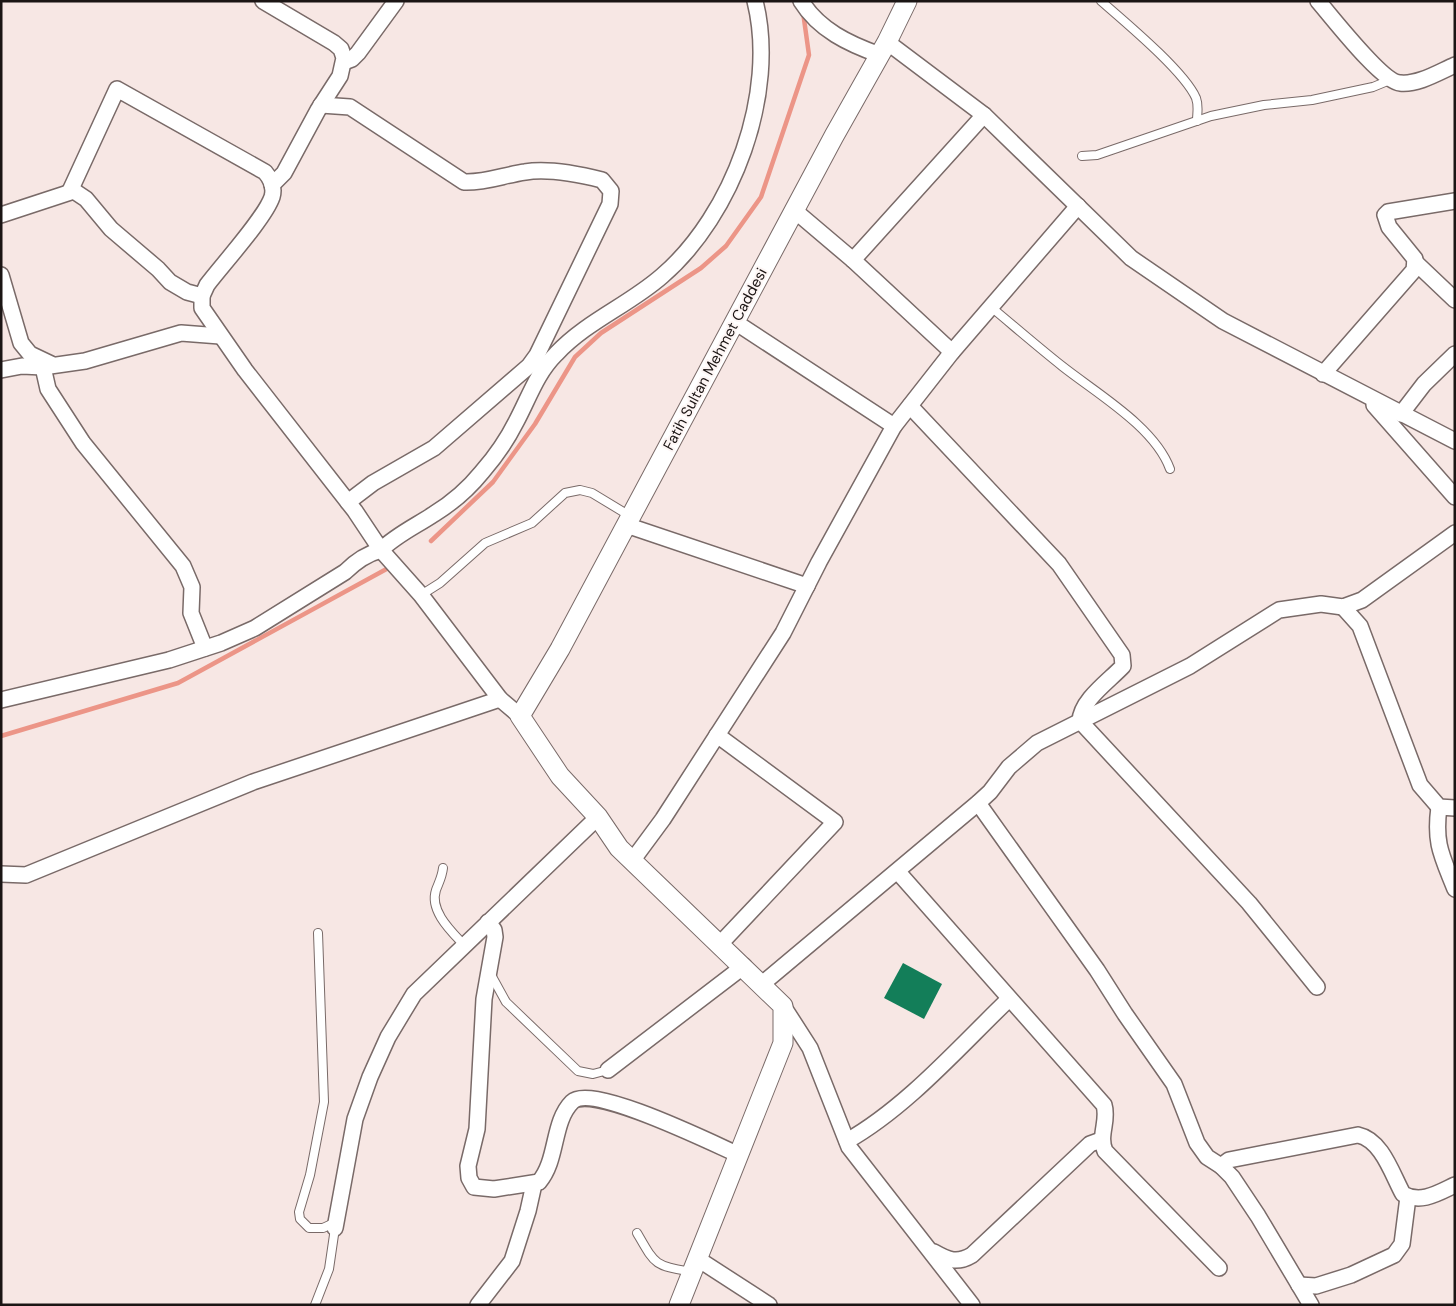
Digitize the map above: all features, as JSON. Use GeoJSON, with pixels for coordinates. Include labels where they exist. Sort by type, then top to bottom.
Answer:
{"type":"FeatureCollection","features":[{"type":"Feature","properties":{"kind":"street"},"geometry":{"type":"LineString","coordinates":[[263,1],[338,46],[343,54],[344,62],[340,76],[321,105],[284,173],[272,185]]}},
{"type":"Feature","properties":{"kind":"street"},"geometry":{"type":"LineString","coordinates":[[344,62],[352,59],[358,53],[396,1]]}},
{"type":"Feature","properties":{"kind":"street"},"geometry":{"type":"LineString","coordinates":[[1,700],[169,660],[255,628],[345,572],[355,562],[370,553],[381,550],[388,542],[435,514],[468,488],[506,440],[531,389],[549,361],[583,329],[662,276],[677,262],[704,229],[735,170],[755,110],[761,68],[761,46],[755,1]]}},
{"type":"Feature","properties":{"kind":"street"},"geometry":{"type":"LineString","coordinates":[[801,1],[823,26],[847,41],[884,48],[984,115],[1131,258],[1223,321],[1368,398],[1455,441]]}},
{"type":"Feature","properties":{"kind":"street","name":"Fatih Sultan Mehmet Caddesi"},"geometry":{"type":"LineString","coordinates":[[520,716],[560,649],[794,210],[884,48],[907,1]]}},
{"type":"Feature","properties":{"kind":"street"},"geometry":{"type":"LineString","coordinates":[[1318,1],[1375,66],[1390,80],[1399,83],[1416,81],[1455,65]]}},
{"type":"Feature","properties":{"kind":"street"},"geometry":{"type":"LineString","coordinates":[[70,191],[117,89],[265,172],[272,185],[272,198],[258,220],[207,285],[202,296],[205,314],[348,502],[381,550],[421,595],[500,699],[520,716],[560,776],[598,817],[619,848],[744,966],[783,1006],[810,1048],[847,1141],[972,1305]]}},
{"type":"Feature","properties":{"kind":"street"},"geometry":{"type":"LineString","coordinates":[[321,105],[350,107],[464,182],[478,183],[526,171],[561,173],[602,180],[607,184],[611,194],[610,204],[537,355],[529,366],[434,448],[373,483],[348,502]]}},
{"type":"Feature","properties":{"kind":"street"},"geometry":{"type":"LineString","coordinates":[[853,260],[984,115]]}},
{"type":"Feature","properties":{"kind":"street"},"geometry":{"type":"LineString","coordinates":[[1,215],[70,191],[81,195],[111,229],[158,269],[170,282],[187,292],[202,296]]}},
{"type":"Feature","properties":{"kind":"street"},"geometry":{"type":"LineString","coordinates":[[1323,374],[1411,276],[1415,258],[1390,227],[1385,215],[1388,212],[1455,201]]}},
{"type":"Feature","properties":{"kind":"street"},"geometry":{"type":"LineString","coordinates":[[632,861],[663,819],[783,633],[894,426],[952,352],[1078,206]]}},
{"type":"Feature","properties":{"kind":"street"},"geometry":{"type":"LineString","coordinates":[[794,210],[853,260],[952,352]]}},
{"type":"Feature","properties":{"kind":"street"},"geometry":{"type":"LineString","coordinates":[[1415,262],[1420,264],[1455,300]]}},
{"type":"Feature","properties":{"kind":"street"},"geometry":{"type":"LineString","coordinates":[[1,275],[21,343],[30,354],[48,366]]}},
{"type":"Feature","properties":{"kind":"street"},"geometry":{"type":"LineString","coordinates":[[735,322],[894,426]]}},
{"type":"Feature","properties":{"kind":"street"},"geometry":{"type":"LineString","coordinates":[[1,370],[22,366],[48,366],[85,362],[181,333],[220,336]]}},
{"type":"Feature","properties":{"kind":"street"},"geometry":{"type":"LineString","coordinates":[[1400,414],[1424,384],[1455,354]]}},
{"type":"Feature","properties":{"kind":"street"},"geometry":{"type":"LineString","coordinates":[[48,366],[48,389],[83,443],[183,566],[192,587],[191,613],[205,648]]}},
{"type":"Feature","properties":{"kind":"street"},"geometry":{"type":"LineString","coordinates":[[1368,398],[1455,498]]}},
{"type":"Feature","properties":{"kind":"street"},"geometry":{"type":"LineString","coordinates":[[910,406],[1059,564],[1122,655],[1123,666],[1087,704],[1081,713],[1080,721]]}},
{"type":"Feature","properties":{"kind":"street"},"geometry":{"type":"LineString","coordinates":[[629,521],[807,586]]}},
{"type":"Feature","properties":{"kind":"street"},"geometry":{"type":"LineString","coordinates":[[762,984],[898,872],[978,803],[990,792],[1009,767],[1037,743],[1190,666],[1279,610],[1321,604],[1343,607],[1362,600],[1455,532]]}},
{"type":"Feature","properties":{"kind":"street"},"geometry":{"type":"LineString","coordinates":[[1343,607],[1360,626],[1420,785],[1439,807],[1455,808]]}},
{"type":"Feature","properties":{"kind":"street"},"geometry":{"type":"LineString","coordinates":[[1,874],[26,875],[253,782],[500,699]]}},
{"type":"Feature","properties":{"kind":"street"},"geometry":{"type":"LineString","coordinates":[[1080,721],[1249,903],[1317,987]]}},
{"type":"Feature","properties":{"kind":"street"},"geometry":{"type":"LineString","coordinates":[[717,735],[835,822],[720,944]]}},
{"type":"Feature","properties":{"kind":"street"},"geometry":{"type":"LineString","coordinates":[[978,803],[1097,970],[1174,1084],[1197,1143],[1207,1157],[1221,1166],[1232,1177],[1258,1216],[1311,1305]]}},
{"type":"Feature","properties":{"kind":"street"},"geometry":{"type":"LineString","coordinates":[[1439,807],[1437,828],[1439,851],[1455,888]]}},
{"type":"Feature","properties":{"kind":"street"},"geometry":{"type":"LineString","coordinates":[[335,1225],[355,1120],[370,1077],[388,1037],[414,994],[598,817]]}},
{"type":"Feature","properties":{"kind":"street"},"geometry":{"type":"LineString","coordinates":[[898,872],[1104,1105],[1106,1123],[1101,1140],[1105,1151],[1119,1168],[1219,1268]]}},
{"type":"Feature","properties":{"kind":"street"},"geometry":{"type":"LineString","coordinates":[[488,922],[494,930],[495,937],[484,999],[478,1129],[468,1166],[469,1178],[474,1187],[481,1189],[534,1184],[541,1180],[550,1162],[563,1117],[572,1102],[584,1097],[615,1102],[739,1155]]}},
{"type":"Feature","properties":{"kind":"street"},"geometry":{"type":"LineString","coordinates":[[608,1070],[744,966]]}},
{"type":"Feature","properties":{"kind":"street"},"geometry":{"type":"LineString","coordinates":[[847,1141],[868,1129],[918,1086],[1009,999]]}},
{"type":"Feature","properties":{"kind":"street"},"geometry":{"type":"LineString","coordinates":[[679,1305],[783,1043],[783,1006]]}},
{"type":"Feature","properties":{"kind":"street"},"geometry":{"type":"LineString","coordinates":[[1221,1166],[1229,1160],[1358,1135],[1369,1139],[1377,1146],[1403,1194],[1408,1197],[1424,1198],[1455,1185]]}},
{"type":"Feature","properties":{"kind":"street"},"geometry":{"type":"LineString","coordinates":[[928,1248],[950,1261],[965,1259],[1036,1196],[1090,1144],[1101,1140]]}},
{"type":"Feature","properties":{"kind":"street"},"geometry":{"type":"LineString","coordinates":[[478,1305],[512,1261],[528,1211],[534,1184]]}},
{"type":"Feature","properties":{"kind":"street"},"geometry":{"type":"LineString","coordinates":[[1299,1285],[1316,1286],[1351,1275],[1394,1255],[1402,1244],[1408,1197]]}},
{"type":"Feature","properties":{"kind":"street"},"geometry":{"type":"LineString","coordinates":[[695,1265],[769,1305]]}},
{"type":"Feature","properties":{"kind":"lane"},"geometry":{"type":"LineString","coordinates":[[1101,1],[1131,27],[1184,80],[1196,98],[1198,108],[1197,121]]}},
{"type":"Feature","properties":{"kind":"lane"},"geometry":{"type":"LineString","coordinates":[[1082,156],[1097,155],[1197,121],[1248,108],[1312,100],[1373,87],[1390,80]]}},
{"type":"Feature","properties":{"kind":"lane"},"geometry":{"type":"LineString","coordinates":[[991,307],[1033,343],[1107,398],[1163,453],[1170,469]]}},
{"type":"Feature","properties":{"kind":"lane"},"geometry":{"type":"LineString","coordinates":[[421,595],[440,583],[485,543],[532,523],[565,492],[580,490],[592,493],[629,521]]}},
{"type":"Feature","properties":{"kind":"lane"},"geometry":{"type":"LineString","coordinates":[[442,868],[434,899],[437,910],[450,930],[464,945]]}},
{"type":"Feature","properties":{"kind":"lane"},"geometry":{"type":"LineString","coordinates":[[315,1305],[329,1269],[335,1225],[324,1228],[308,1228],[300,1219],[299,1212],[310,1175],[324,1102],[318,933]]}},
{"type":"Feature","properties":{"kind":"lane"},"geometry":{"type":"LineString","coordinates":[[489,971],[506,1002],[578,1070],[593,1074],[608,1070]]}},
{"type":"Feature","properties":{"kind":"lane"},"geometry":{"type":"LineString","coordinates":[[637,1233],[651,1258],[658,1265],[695,1265]]}},
{"type":"Feature","properties":{"kind":"building"},"geometry":{"type":"Polygon","coordinates":[[[903,963],[942,984],[924,1019],[884,998],[903,963]]]}},
{"type":"Feature","properties":{"kind":"waterway"},"geometry":{"type":"LineString","coordinates":[[431,541],[493,482],[535,424],[575,357],[601,333],[701,268],[726,246],[761,197],[809,55],[803,12]]}},
{"type":"Feature","properties":{"kind":"waterway"},"geometry":{"type":"LineString","coordinates":[[1,736],[178,683],[392,566]]}}]}
